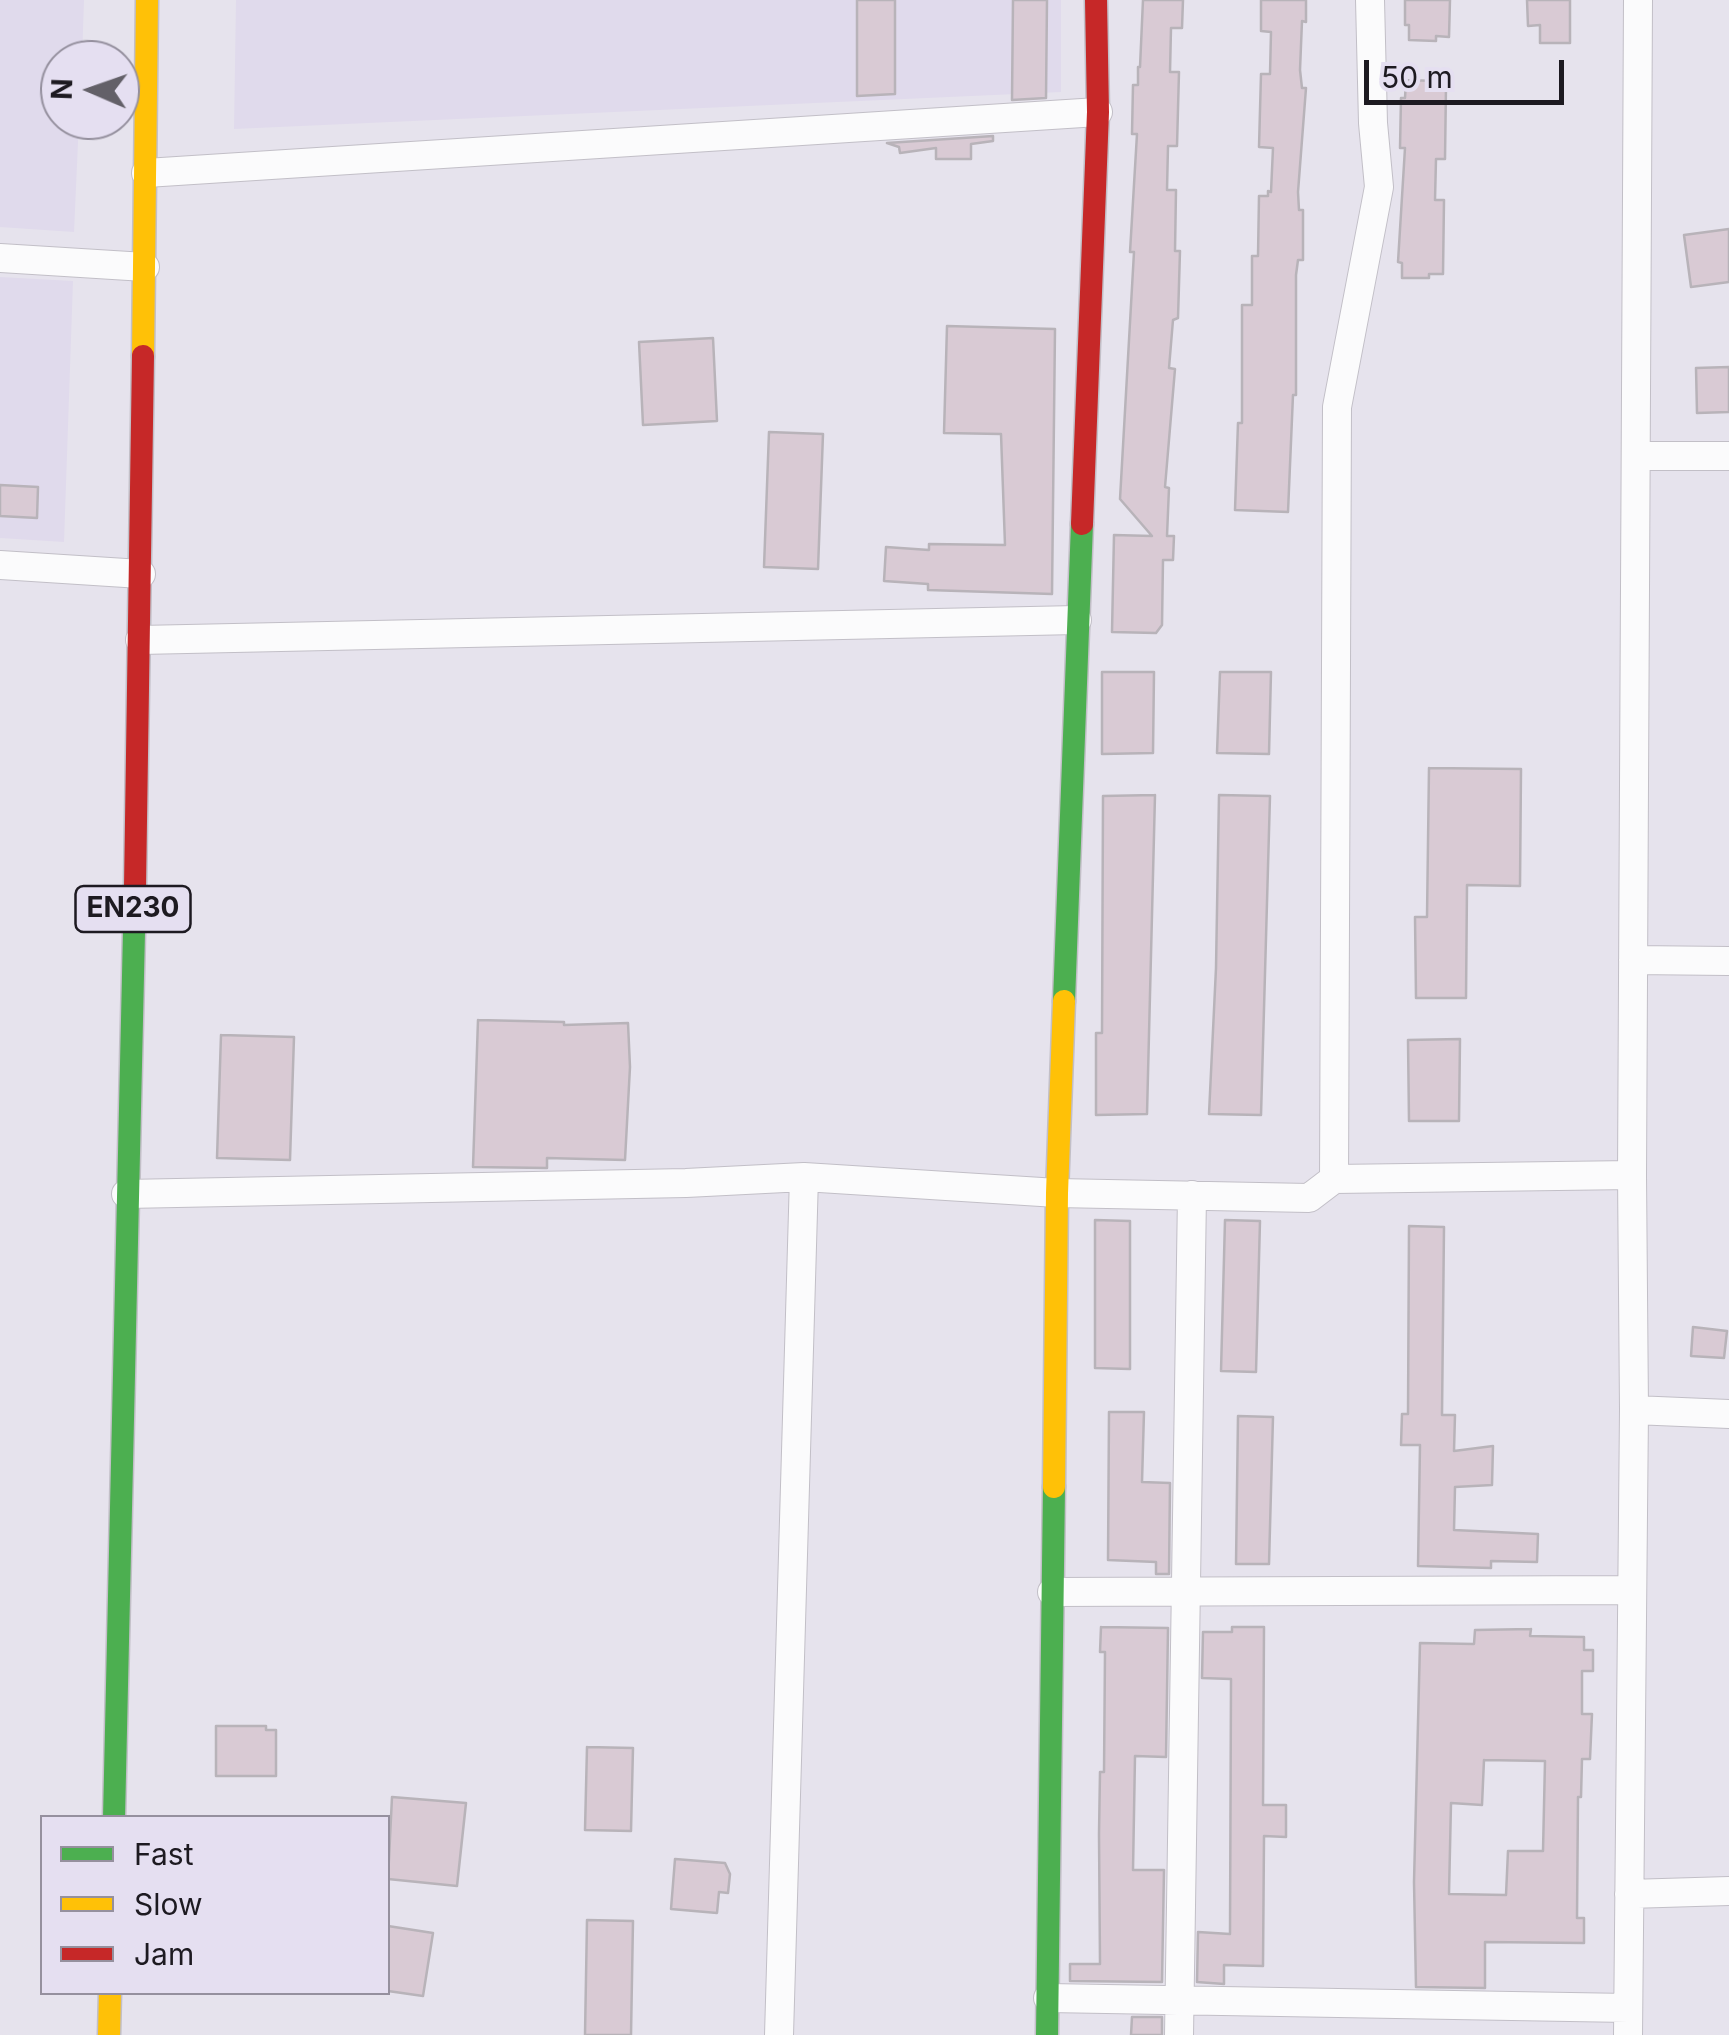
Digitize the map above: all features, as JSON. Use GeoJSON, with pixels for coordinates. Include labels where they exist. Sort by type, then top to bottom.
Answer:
{"type":"FeatureCollection","features":[{"type":"Feature","properties":{"kind":"street","name":"EN230"},"geometry":{"type":"LineString","coordinates":[[114,1815],[140,640],[147,0]]}},
{"type":"Feature","properties":{"kind":"street"},"geometry":{"type":"LineString","coordinates":[[1047,2035],[1057,1192],[1098,112],[1096,0]]}},
{"type":"Feature","properties":{"kind":"street"},"geometry":{"type":"LineString","coordinates":[[1334,1179],[1338,407],[1379,186],[1370,0]]}},
{"type":"Feature","properties":{"kind":"street"},"geometry":{"type":"LineString","coordinates":[[1048,1998],[1180,2000],[1628,2021],[1638,0]]}},
{"type":"Feature","properties":{"kind":"street"},"geometry":{"type":"LineString","coordinates":[[146,174],[1098,112]]}},
{"type":"Feature","properties":{"kind":"street"},"geometry":{"type":"LineString","coordinates":[[0,258],[145,267]]}},
{"type":"Feature","properties":{"kind":"street"},"geometry":{"type":"LineString","coordinates":[[1638,456],[1729,456]]}},
{"type":"Feature","properties":{"kind":"street"},"geometry":{"type":"LineString","coordinates":[[0,565],[141,574]]}},
{"type":"Feature","properties":{"kind":"street"},"geometry":{"type":"LineString","coordinates":[[140,640],[1077,620]]}},
{"type":"Feature","properties":{"kind":"street"},"geometry":{"type":"LineString","coordinates":[[1633,960],[1729,961]]}},
{"type":"Feature","properties":{"kind":"street"},"geometry":{"type":"LineString","coordinates":[[126,1194],[686,1183],[804,1177],[1057,1192],[1309,1198],[1334,1179],[1632,1175]]}},
{"type":"Feature","properties":{"kind":"street"},"geometry":{"type":"LineString","coordinates":[[779,2035],[804,1177]]}},
{"type":"Feature","properties":{"kind":"street"},"geometry":{"type":"LineString","coordinates":[[1179,2035],[1192,1196]]}},
{"type":"Feature","properties":{"kind":"street"},"geometry":{"type":"LineString","coordinates":[[1634,1410],[1729,1414]]}},
{"type":"Feature","properties":{"kind":"street"},"geometry":{"type":"LineString","coordinates":[[1052,1592],[1631,1590]]}},
{"type":"Feature","properties":{"kind":"street"},"geometry":{"type":"LineString","coordinates":[[1629,1894],[1729,1891]]}},
{"type":"Feature","properties":{"kind":"street"},"geometry":{"type":"LineString","coordinates":[[109,2035],[110,1995]]}},
{"type":"Feature","properties":{"kind":"shaded area"},"geometry":{"type":"Polygon","coordinates":[[[0,0],[84,0],[83,40],[40,40],[40,140],[78,140],[74,232],[0,227],[0,0]]]}},
{"type":"Feature","properties":{"kind":"shaded area"},"geometry":{"type":"Polygon","coordinates":[[[236,0],[1061,0],[1061,92],[234,129],[236,0]]]}},
{"type":"Feature","properties":{"kind":"shaded area"},"geometry":{"type":"Polygon","coordinates":[[[0,277],[73,281],[64,542],[0,538],[0,277]]]}},
{"type":"Feature","properties":{"kind":"building"},"geometry":{"type":"Polygon","coordinates":[[[857,0],[895,0],[895,94],[857,96],[857,0]]]}},
{"type":"Feature","properties":{"kind":"building"},"geometry":{"type":"Polygon","coordinates":[[[1013,0],[1047,0],[1046,98],[1012,100],[1013,0]]]}},
{"type":"Feature","properties":{"kind":"building"},"geometry":{"type":"Polygon","coordinates":[[[1143,0],[1183,0],[1182,28],[1171,28],[1170,72],[1179,72],[1177,146],[1168,146],[1167,190],[1176,190],[1175,251],[1180,251],[1178,318],[1173,320],[1169,368],[1175,369],[1165,487],[1169,488],[1167,536],[1174,536],[1173,560],[1163,560],[1162,625],[1156,633],[1112,632],[1114,535],[1152,536],[1120,499],[1134,252],[1130,252],[1137,134],[1132,134],[1133,85],[1138,85],[1143,0]]]}},
{"type":"Feature","properties":{"kind":"building"},"geometry":{"type":"Polygon","coordinates":[[[1261,0],[1306,0],[1300,70],[1302,88],[1306,88],[1298,192],[1299,210],[1303,210],[1303,260],[1298,260],[1296,275],[1296,395],[1288,512],[1235,510],[1238,423],[1242,423],[1242,305],[1252,305],[1252,256],[1258,256],[1259,196],[1271,192],[1273,148],[1259,147],[1261,74],[1270,74],[1271,32],[1261,31],[1261,0]]]}},
{"type":"Feature","properties":{"kind":"building"},"geometry":{"type":"Polygon","coordinates":[[[1405,0],[1450,0],[1449,37],[1436,36],[1436,41],[1409,40],[1405,0]]]}},
{"type":"Feature","properties":{"kind":"building"},"geometry":{"type":"Polygon","coordinates":[[[1527,0],[1570,0],[1570,43],[1540,43],[1540,25],[1528,26],[1527,0]]]}},
{"type":"Feature","properties":{"kind":"building"},"geometry":{"type":"Polygon","coordinates":[[[1406,80],[1437,81],[1437,86],[1446,86],[1445,159],[1436,159],[1435,200],[1444,200],[1443,274],[1429,274],[1429,278],[1402,278],[1402,263],[1398,262],[1405,148],[1400,148],[1401,98],[1405,98],[1406,80]]]}},
{"type":"Feature","properties":{"kind":"building"},"geometry":{"type":"Polygon","coordinates":[[[993,136],[993,141],[971,144],[971,159],[936,159],[936,148],[900,153],[899,147],[887,143],[993,136]]]}},
{"type":"Feature","properties":{"kind":"building"},"geometry":{"type":"Polygon","coordinates":[[[1729,229],[1729,282],[1691,287],[1684,235],[1729,229]]]}},
{"type":"Feature","properties":{"kind":"building"},"geometry":{"type":"Polygon","coordinates":[[[947,326],[1055,329],[1052,594],[928,590],[928,584],[884,581],[886,547],[929,550],[929,544],[1005,545],[1001,434],[944,433],[947,326]]]}},
{"type":"Feature","properties":{"kind":"building"},"geometry":{"type":"Polygon","coordinates":[[[713,338],[717,421],[643,425],[639,342],[713,338]]]}},
{"type":"Feature","properties":{"kind":"building"},"geometry":{"type":"Polygon","coordinates":[[[1729,367],[1729,412],[1697,413],[1696,368],[1729,367]]]}},
{"type":"Feature","properties":{"kind":"building"},"geometry":{"type":"Polygon","coordinates":[[[769,432],[823,434],[818,569],[764,567],[769,432]]]}},
{"type":"Feature","properties":{"kind":"building"},"geometry":{"type":"Polygon","coordinates":[[[0,485],[38,487],[37,518],[0,516],[0,485]]]}},
{"type":"Feature","properties":{"kind":"building"},"geometry":{"type":"Polygon","coordinates":[[[1102,672],[1154,672],[1153,753],[1102,754],[1102,672]]]}},
{"type":"Feature","properties":{"kind":"building"},"geometry":{"type":"Polygon","coordinates":[[[1220,672],[1271,672],[1269,754],[1217,753],[1220,672]]]}},
{"type":"Feature","properties":{"kind":"building"},"geometry":{"type":"Polygon","coordinates":[[[1429,768],[1521,769],[1520,886],[1467,885],[1466,998],[1416,998],[1415,917],[1427,917],[1429,768]]]}},
{"type":"Feature","properties":{"kind":"building"},"geometry":{"type":"Polygon","coordinates":[[[1155,795],[1147,1114],[1096,1115],[1096,1033],[1102,1033],[1103,796],[1155,795]]]}},
{"type":"Feature","properties":{"kind":"building"},"geometry":{"type":"Polygon","coordinates":[[[1219,795],[1270,796],[1261,1115],[1209,1114],[1219,795]]]}},
{"type":"Feature","properties":{"kind":"building"},"geometry":{"type":"Polygon","coordinates":[[[478,1020],[564,1025],[628,1023],[625,1160],[547,1158],[547,1168],[473,1167],[478,1020]]]}},
{"type":"Feature","properties":{"kind":"building"},"geometry":{"type":"Polygon","coordinates":[[[221,1035],[294,1037],[290,1160],[217,1158],[221,1035]]]}},
{"type":"Feature","properties":{"kind":"building"},"geometry":{"type":"Polygon","coordinates":[[[1460,1039],[1459,1121],[1409,1121],[1408,1040],[1460,1039]]]}},
{"type":"Feature","properties":{"kind":"building"},"geometry":{"type":"Polygon","coordinates":[[[1095,1220],[1130,1221],[1130,1369],[1095,1368],[1095,1220]]]}},
{"type":"Feature","properties":{"kind":"building"},"geometry":{"type":"Polygon","coordinates":[[[1225,1220],[1260,1221],[1256,1372],[1221,1371],[1225,1220]]]}},
{"type":"Feature","properties":{"kind":"building"},"geometry":{"type":"Polygon","coordinates":[[[1409,1226],[1444,1227],[1442,1415],[1455,1415],[1454,1451],[1493,1446],[1492,1485],[1455,1487],[1454,1530],[1538,1534],[1537,1562],[1491,1561],[1491,1568],[1418,1566],[1420,1445],[1401,1445],[1402,1414],[1408,1414],[1409,1226]]]}},
{"type":"Feature","properties":{"kind":"building"},"geometry":{"type":"Polygon","coordinates":[[[1693,1327],[1727,1331],[1724,1358],[1691,1356],[1693,1327]]]}},
{"type":"Feature","properties":{"kind":"building"},"geometry":{"type":"Polygon","coordinates":[[[1109,1412],[1144,1412],[1142,1482],[1170,1483],[1169,1574],[1156,1574],[1156,1562],[1108,1560],[1109,1412]]]}},
{"type":"Feature","properties":{"kind":"building"},"geometry":{"type":"Polygon","coordinates":[[[1238,1416],[1273,1417],[1269,1564],[1236,1564],[1238,1416]]]}},
{"type":"Feature","properties":{"kind":"building"},"geometry":{"type":"Polygon","coordinates":[[[1101,1627],[1168,1628],[1166,1757],[1135,1756],[1133,1870],[1164,1870],[1162,1982],[1070,1981],[1070,1964],[1100,1964],[1099,1834],[1105,1652],[1100,1652],[1101,1627]]]}},
{"type":"Feature","properties":{"kind":"building"},"geometry":{"type":"Polygon","coordinates":[[[1232,1627],[1264,1627],[1263,1805],[1286,1805],[1286,1837],[1264,1836],[1263,1966],[1224,1965],[1224,1984],[1197,1982],[1198,1932],[1230,1934],[1231,1679],[1202,1678],[1203,1632],[1232,1632],[1232,1627]]]}},
{"type":"Feature","properties":{"kind":"building"},"geometry":{"type":"Polygon","coordinates":[[[1531,1629],[1530,1636],[1584,1637],[1584,1650],[1593,1650],[1593,1671],[1582,1671],[1582,1714],[1592,1714],[1590,1759],[1582,1759],[1578,1797],[1577,1918],[1584,1918],[1584,1943],[1485,1942],[1485,1988],[1416,1987],[1414,1882],[1420,1643],[1474,1644],[1475,1630],[1531,1629]],[[1484,1760],[1482,1805],[1451,1803],[1449,1894],[1506,1895],[1508,1851],[1543,1851],[1545,1761],[1484,1760]]]}},
{"type":"Feature","properties":{"kind":"building"},"geometry":{"type":"Polygon","coordinates":[[[216,1726],[266,1726],[266,1730],[276,1730],[276,1776],[216,1776],[216,1726]]]}},
{"type":"Feature","properties":{"kind":"building"},"geometry":{"type":"Polygon","coordinates":[[[587,1747],[633,1748],[631,1831],[585,1830],[587,1747]]]}},
{"type":"Feature","properties":{"kind":"building"},"geometry":{"type":"Polygon","coordinates":[[[392,1797],[466,1803],[457,1886],[390,1879],[392,1797]]]}},
{"type":"Feature","properties":{"kind":"building"},"geometry":{"type":"Polygon","coordinates":[[[675,1859],[725,1863],[730,1874],[728,1893],[719,1892],[717,1913],[671,1909],[675,1859]]]}},
{"type":"Feature","properties":{"kind":"building"},"geometry":{"type":"Polygon","coordinates":[[[587,1920],[633,1921],[631,2035],[585,2035],[587,1920]]]}},
{"type":"Feature","properties":{"kind":"building"},"geometry":{"type":"Polygon","coordinates":[[[390,1926],[433,1933],[423,1996],[390,1991],[390,1926]]]}},
{"type":"Feature","properties":{"kind":"building"},"geometry":{"type":"Polygon","coordinates":[[[1132,2017],[1162,2017],[1162,2035],[1131,2035],[1132,2017]]]}},
{"type":"Feature","properties":{"kind":"traffic: fast"},"geometry":{"type":"LineString","coordinates":[[1064,1001],[1082,524]]}},
{"type":"Feature","properties":{"kind":"traffic: fast"},"geometry":{"type":"LineString","coordinates":[[114,1815],[135,887]]}},
{"type":"Feature","properties":{"kind":"traffic: fast"},"geometry":{"type":"LineString","coordinates":[[1047,2035],[1054,1487]]}},
{"type":"Feature","properties":{"kind":"traffic: slow"},"geometry":{"type":"LineString","coordinates":[[143,356],[147,0]]}},
{"type":"Feature","properties":{"kind":"traffic: slow"},"geometry":{"type":"LineString","coordinates":[[1054,1487],[1057,1193],[1064,1001]]}},
{"type":"Feature","properties":{"kind":"traffic: slow"},"geometry":{"type":"LineString","coordinates":[[109,2035],[110,1995]]}},
{"type":"Feature","properties":{"kind":"traffic: jam"},"geometry":{"type":"LineString","coordinates":[[1082,524],[1098,112],[1096,0]]}},
{"type":"Feature","properties":{"kind":"traffic: jam"},"geometry":{"type":"LineString","coordinates":[[135,887],[143,356]]}}]}
